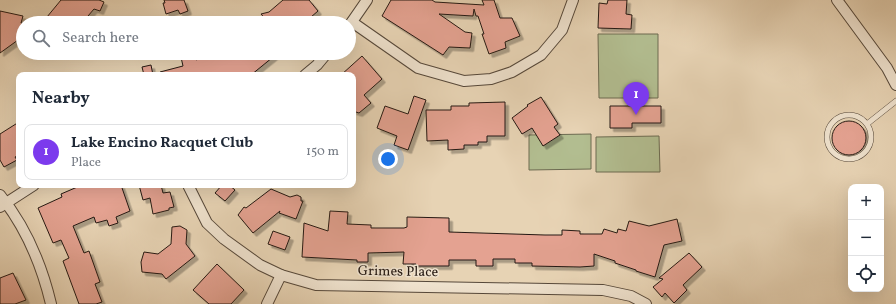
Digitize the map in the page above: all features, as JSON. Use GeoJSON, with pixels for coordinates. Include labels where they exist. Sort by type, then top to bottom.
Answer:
{"type":"FeatureCollection","features":[{"type":"Feature","properties":{"kind":"street"},"geometry":{"type":"LineString","coordinates":[[356,16],[367,0]]}},
{"type":"Feature","properties":{"kind":"street"},"geometry":{"type":"LineString","coordinates":[[356,28],[418,68],[464,81],[491,79],[512,72],[541,55],[562,30],[573,0]]}},
{"type":"Feature","properties":{"kind":"street"},"geometry":{"type":"LineString","coordinates":[[837,0],[887,68],[896,85]]}},
{"type":"Feature","properties":{"kind":"street"},"geometry":{"type":"LineString","coordinates":[[309,72],[321,60]]}},
{"type":"Feature","properties":{"kind":"street"},"geometry":{"type":"LineString","coordinates":[[28,188],[2,202],[26,236],[38,263],[51,304]]}},
{"type":"Feature","properties":{"kind":"street","name":"Grimes Place"},"geometry":{"type":"LineString","coordinates":[[190,188],[207,223],[224,240],[260,265],[281,275],[316,285],[603,290],[631,296],[646,304]]}},
{"type":"Feature","properties":{"kind":"street"},"geometry":{"type":"LineString","coordinates":[[267,304],[281,275]]}},
{"type":"Feature","properties":{"kind":"lane"},"geometry":{"type":"LineString","coordinates":[[867,124],[896,100]]}},
{"type":"Feature","properties":{"kind":"lane"},"geometry":{"type":"LineString","coordinates":[[848,116],[855,116],[867,124],[871,137],[870,144],[862,155],[850,159],[843,158],[831,149],[828,135],[834,122],[848,116]]}},
{"type":"Feature","properties":{"kind":"green space"},"geometry":{"type":"Polygon","coordinates":[[[598,34],[658,34],[658,98],[599,98],[598,34]]]}},
{"type":"Feature","properties":{"kind":"green space"},"geometry":{"type":"Polygon","coordinates":[[[591,134],[591,169],[529,170],[529,135],[591,134]]]}},
{"type":"Feature","properties":{"kind":"green space"},"geometry":{"type":"Polygon","coordinates":[[[659,136],[660,172],[596,172],[596,137],[659,136]]]}},
{"type":"Feature","properties":{"kind":"building"},"geometry":{"type":"Polygon","coordinates":[[[61,0],[99,0],[104,2],[100,11],[94,9],[88,16],[48,16],[61,0]]]}},
{"type":"Feature","properties":{"kind":"building"},"geometry":{"type":"Polygon","coordinates":[[[164,0],[184,0],[188,11],[180,14],[178,10],[166,14],[163,3],[165,3],[164,0]]]}},
{"type":"Feature","properties":{"kind":"building"},"geometry":{"type":"Polygon","coordinates":[[[283,0],[309,0],[318,11],[312,16],[263,16],[261,14],[269,12],[283,0]]]}},
{"type":"Feature","properties":{"kind":"building"},"geometry":{"type":"Polygon","coordinates":[[[391,0],[432,0],[435,2],[484,5],[482,0],[494,0],[500,18],[512,18],[520,36],[505,42],[506,48],[489,54],[478,16],[476,16],[474,9],[473,16],[439,14],[465,32],[472,33],[470,48],[449,47],[443,55],[382,16],[391,0]]]}},
{"type":"Feature","properties":{"kind":"building"},"geometry":{"type":"Polygon","coordinates":[[[608,0],[627,0],[626,14],[632,15],[631,29],[598,28],[599,3],[607,4],[608,0]]]}},
{"type":"Feature","properties":{"kind":"building"},"geometry":{"type":"Polygon","coordinates":[[[0,11],[23,16],[16,16],[16,41],[0,53],[0,11]]]}},
{"type":"Feature","properties":{"kind":"building"},"geometry":{"type":"Polygon","coordinates":[[[362,56],[382,79],[364,95],[371,103],[359,113],[356,112],[356,72],[344,72],[362,56]]]}},
{"type":"Feature","properties":{"kind":"building"},"geometry":{"type":"Polygon","coordinates":[[[182,60],[269,60],[255,72],[160,72],[183,66],[182,60]]]}},
{"type":"Feature","properties":{"kind":"building"},"geometry":{"type":"Polygon","coordinates":[[[151,65],[152,72],[143,72],[142,67],[151,65]]]}},
{"type":"Feature","properties":{"kind":"building"},"geometry":{"type":"Polygon","coordinates":[[[414,96],[426,100],[408,150],[394,145],[397,136],[377,128],[385,106],[408,114],[414,96]]]}},
{"type":"Feature","properties":{"kind":"building"},"geometry":{"type":"Polygon","coordinates":[[[541,97],[558,124],[554,127],[560,135],[543,146],[532,128],[522,134],[512,118],[528,106],[527,105],[541,97]]]}},
{"type":"Feature","properties":{"kind":"building"},"geometry":{"type":"Polygon","coordinates":[[[505,102],[505,136],[487,136],[487,142],[478,142],[478,145],[464,145],[464,149],[448,150],[448,140],[427,141],[426,110],[451,110],[451,106],[469,106],[469,103],[505,102]]]}},
{"type":"Feature","properties":{"kind":"building"},"geometry":{"type":"Polygon","coordinates":[[[610,106],[661,106],[661,123],[632,123],[632,128],[610,128],[610,106]]]}},
{"type":"Feature","properties":{"kind":"building"},"geometry":{"type":"Polygon","coordinates":[[[846,121],[852,121],[856,122],[863,128],[866,138],[865,145],[859,152],[852,155],[846,155],[842,154],[835,148],[832,141],[832,135],[833,131],[839,124],[846,121]]]}},
{"type":"Feature","properties":{"kind":"building"},"geometry":{"type":"Polygon","coordinates":[[[16,124],[16,161],[4,167],[0,160],[0,134],[16,124]]]}},
{"type":"Feature","properties":{"kind":"building"},"geometry":{"type":"Polygon","coordinates":[[[75,188],[122,188],[130,211],[116,217],[118,223],[109,226],[107,220],[96,223],[94,217],[73,226],[84,253],[89,251],[100,282],[95,284],[102,302],[96,304],[79,304],[63,261],[69,258],[61,240],[53,243],[38,208],[62,197],[61,194],[75,188]]]}},
{"type":"Feature","properties":{"kind":"building"},"geometry":{"type":"Polygon","coordinates":[[[140,188],[162,188],[163,193],[170,192],[174,207],[169,208],[169,210],[153,214],[150,198],[143,200],[140,188]]]}},
{"type":"Feature","properties":{"kind":"building"},"geometry":{"type":"Polygon","coordinates":[[[219,188],[233,188],[235,190],[225,201],[215,193],[219,188]]]}},
{"type":"Feature","properties":{"kind":"building"},"geometry":{"type":"Polygon","coordinates":[[[271,189],[290,197],[297,195],[301,197],[301,201],[303,201],[296,219],[279,213],[280,211],[253,233],[238,215],[244,207],[246,208],[271,189]]]}},
{"type":"Feature","properties":{"kind":"building"},"geometry":{"type":"Polygon","coordinates":[[[330,211],[348,212],[347,224],[371,225],[371,228],[404,228],[407,227],[407,217],[449,218],[449,232],[545,235],[562,235],[562,230],[580,231],[580,234],[602,234],[604,229],[617,233],[618,229],[626,231],[629,221],[649,226],[677,219],[682,241],[664,245],[655,277],[594,254],[594,266],[580,267],[532,266],[532,263],[515,263],[515,259],[493,259],[493,266],[476,266],[476,260],[449,260],[449,266],[416,266],[416,264],[403,264],[404,252],[368,253],[368,262],[302,257],[304,223],[328,231],[330,211]]]}},
{"type":"Feature","properties":{"kind":"building"},"geometry":{"type":"Polygon","coordinates":[[[180,226],[187,230],[186,244],[195,256],[166,279],[162,274],[142,272],[141,262],[144,252],[158,254],[171,244],[172,227],[180,226]]]}},
{"type":"Feature","properties":{"kind":"building"},"geometry":{"type":"Polygon","coordinates":[[[273,231],[290,237],[285,250],[268,244],[273,231]]]}},
{"type":"Feature","properties":{"kind":"building"},"geometry":{"type":"Polygon","coordinates":[[[689,253],[702,267],[683,285],[687,290],[674,303],[665,293],[662,297],[653,287],[663,279],[659,278],[689,253]]]}},
{"type":"Feature","properties":{"kind":"building"},"geometry":{"type":"Polygon","coordinates":[[[217,264],[244,290],[231,304],[209,304],[193,290],[217,264]]]}},
{"type":"Feature","properties":{"kind":"building"},"geometry":{"type":"Polygon","coordinates":[[[13,273],[26,300],[15,304],[0,304],[0,278],[13,273]]]}},
{"type":"Feature","properties":{"kind":"place","name":"Lake Encino Racquet Club"},"geometry":{"type":"Point","coordinates":[636,115]}}]}
